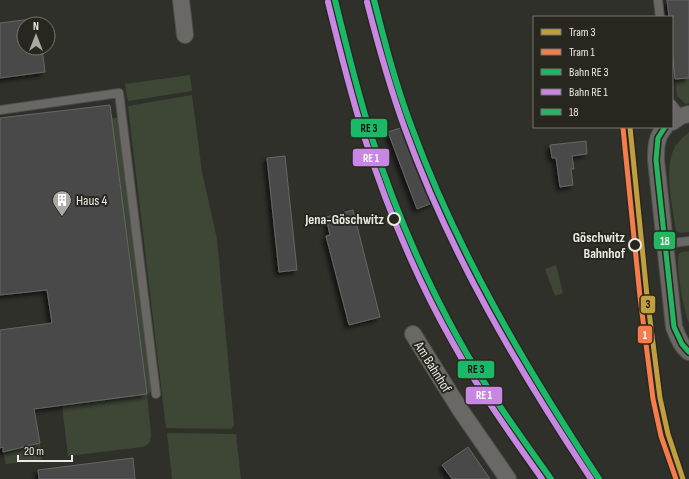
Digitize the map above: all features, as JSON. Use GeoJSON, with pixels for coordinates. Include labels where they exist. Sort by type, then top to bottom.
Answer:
{"type":"FeatureCollection","features":[{"type":"Feature","properties":{"kind":"street"},"geometry":{"type":"LineString","coordinates":[[181,0],[185,35]]}},
{"type":"Feature","properties":{"kind":"street"},"geometry":{"type":"LineString","coordinates":[[665,128],[661,132],[656,147],[665,244],[674,327],[678,338],[684,348],[689,352]]}},
{"type":"Feature","properties":{"kind":"street","name":"Am Bahnhof"},"geometry":{"type":"LineString","coordinates":[[413,334],[461,411],[508,479]]}},
{"type":"Feature","properties":{"kind":"lane"},"geometry":{"type":"LineString","coordinates":[[658,0],[660,16]]}},
{"type":"Feature","properties":{"kind":"lane"},"geometry":{"type":"LineString","coordinates":[[0,110],[119,93],[156,394]]}},
{"type":"Feature","properties":{"kind":"lane"},"geometry":{"type":"LineString","coordinates":[[665,244],[689,241]]}},
{"type":"Feature","properties":{"kind":"green space"},"geometry":{"type":"Polygon","coordinates":[[[190,75],[192,91],[128,101],[125,84],[190,75]]]}},
{"type":"Feature","properties":{"kind":"green space"},"geometry":{"type":"Polygon","coordinates":[[[689,78],[689,103],[686,104],[677,96],[675,79],[689,78]]]}},
{"type":"Feature","properties":{"kind":"green space"},"geometry":{"type":"Polygon","coordinates":[[[192,95],[202,172],[217,239],[234,425],[231,429],[166,428],[128,106],[192,95]]]}},
{"type":"Feature","properties":{"kind":"green space"},"geometry":{"type":"Polygon","coordinates":[[[111,118],[119,118],[152,389],[150,393],[147,394],[111,118]]]}},
{"type":"Feature","properties":{"kind":"green space"},"geometry":{"type":"Polygon","coordinates":[[[689,132],[689,232],[681,233],[676,231],[670,190],[669,169],[674,148],[689,132]]]}},
{"type":"Feature","properties":{"kind":"green space"},"geometry":{"type":"Polygon","coordinates":[[[689,251],[689,323],[681,288],[678,260],[679,254],[689,251]]]}},
{"type":"Feature","properties":{"kind":"green space"},"geometry":{"type":"Polygon","coordinates":[[[556,265],[563,293],[555,296],[545,269],[556,265]]]}},
{"type":"Feature","properties":{"kind":"green space"},"geometry":{"type":"Polygon","coordinates":[[[147,394],[151,435],[150,442],[148,444],[142,447],[68,456],[62,405],[147,394]]]}},
{"type":"Feature","properties":{"kind":"green space"},"geometry":{"type":"Polygon","coordinates":[[[167,433],[236,434],[241,479],[172,479],[167,433]]]}},
{"type":"Feature","properties":{"kind":"green space"},"geometry":{"type":"Polygon","coordinates":[[[40,443],[42,460],[6,464],[3,451],[40,443]]]}},
{"type":"Feature","properties":{"kind":"building"},"geometry":{"type":"Polygon","coordinates":[[[667,0],[689,0],[689,78],[675,79],[673,58],[673,16],[669,16],[667,0]]]}},
{"type":"Feature","properties":{"kind":"building"},"geometry":{"type":"Polygon","coordinates":[[[16,21],[16,56],[43,56],[45,72],[0,78],[0,23],[16,21]]]}},
{"type":"Feature","properties":{"kind":"building","name":"Haus 4"},"geometry":{"type":"Polygon","coordinates":[[[110,105],[147,394],[34,409],[40,443],[3,452],[3,447],[0,448],[0,330],[52,323],[47,290],[0,295],[0,118],[110,105]]]}},
{"type":"Feature","properties":{"kind":"building"},"geometry":{"type":"Polygon","coordinates":[[[406,126],[435,202],[417,209],[388,132],[406,126]]]}},
{"type":"Feature","properties":{"kind":"building"},"geometry":{"type":"Polygon","coordinates":[[[586,141],[587,154],[572,156],[574,169],[571,169],[573,185],[560,187],[556,158],[552,158],[550,145],[586,141]]]}},
{"type":"Feature","properties":{"kind":"building"},"geometry":{"type":"Polygon","coordinates":[[[285,156],[297,270],[279,272],[267,158],[285,156]]]}},
{"type":"Feature","properties":{"kind":"building"},"geometry":{"type":"Polygon","coordinates":[[[353,210],[380,317],[349,325],[326,236],[330,235],[326,217],[353,210]]]}},
{"type":"Feature","properties":{"kind":"building"},"geometry":{"type":"Polygon","coordinates":[[[468,447],[490,479],[452,479],[442,465],[468,447]]]}},
{"type":"Feature","properties":{"kind":"building"},"geometry":{"type":"Polygon","coordinates":[[[133,458],[135,479],[39,479],[38,470],[133,458]]]}},
{"type":"Feature","properties":{"kind":"tram line","name":"1"},"geometry":{"type":"LineString","coordinates":[[623,128],[640,297],[653,399],[661,436],[676,479]]}},
{"type":"Feature","properties":{"kind":"tram line","name":"3"},"geometry":{"type":"LineString","coordinates":[[630,128],[647,296],[660,398],[668,434],[683,479]]}},
{"type":"Feature","properties":{"kind":"transit line"},"geometry":{"type":"LineString","coordinates":[[335,0],[356,84],[371,135],[389,187],[421,265],[469,358],[503,411],[551,479]]}},
{"type":"Feature","properties":{"kind":"transit line"},"geometry":{"type":"LineString","coordinates":[[374,0],[391,64],[406,112],[450,220],[495,309],[545,395],[599,479]]}},
{"type":"Feature","properties":{"kind":"transit line"},"geometry":{"type":"LineString","coordinates":[[328,2],[349,86],[364,136],[393,217],[415,269],[440,320],[474,380],[542,479]]}},
{"type":"Feature","properties":{"kind":"transit line"},"geometry":{"type":"LineString","coordinates":[[367,2],[384,66],[405,129],[423,175],[464,266],[537,395],[591,479]]}},
{"type":"Feature","properties":{"kind":"transit line","name":"18"},"geometry":{"type":"LineString","coordinates":[[664,128],[658,138],[656,160],[674,327],[682,344],[689,352]]}},
{"type":"Feature","properties":{"kind":"place","name":"Haus 4"},"geometry":{"type":"Point","coordinates":[62,217]}},
{"type":"Feature","properties":{"kind":"place","name":"Jena-Göschwitz"},"geometry":{"type":"Point","coordinates":[394,219]}},
{"type":"Feature","properties":{"kind":"place","name":"Göschwitz Bahnhof"},"geometry":{"type":"Point","coordinates":[635,245]}}]}
